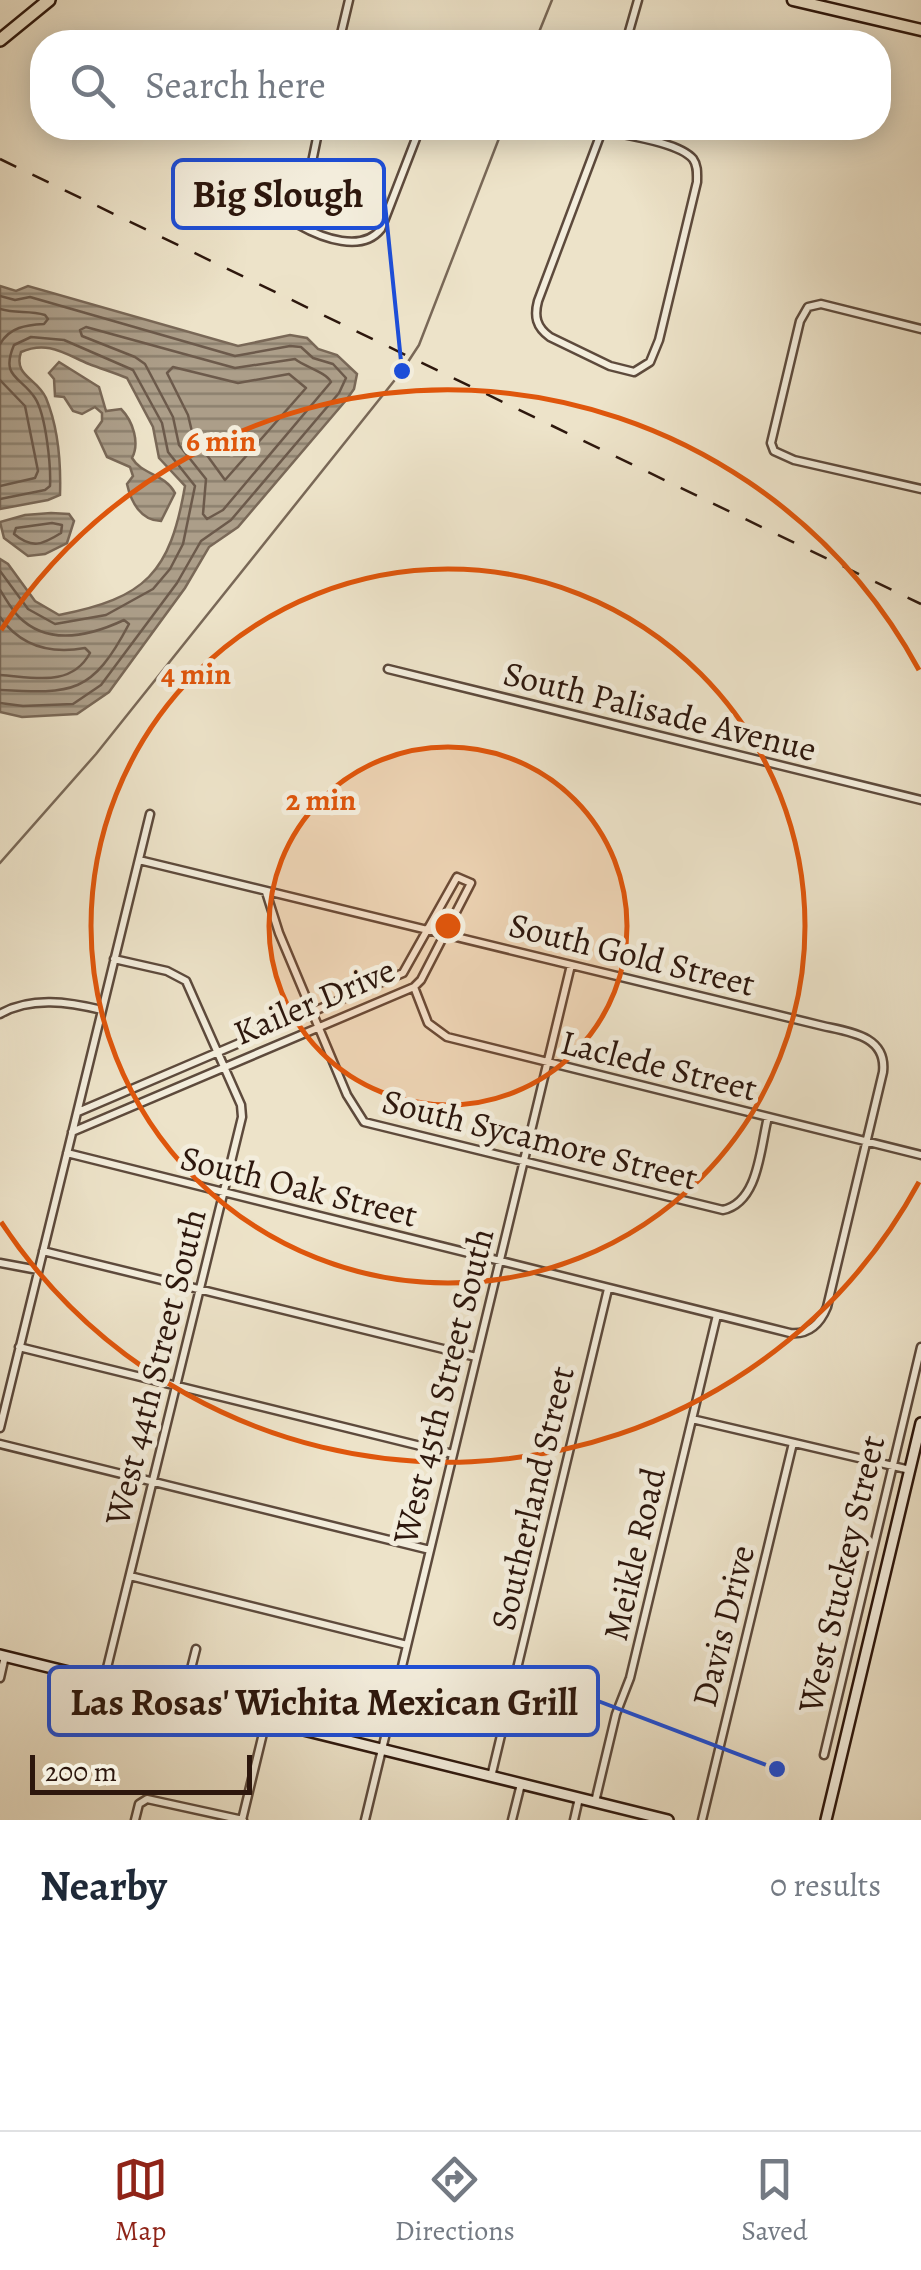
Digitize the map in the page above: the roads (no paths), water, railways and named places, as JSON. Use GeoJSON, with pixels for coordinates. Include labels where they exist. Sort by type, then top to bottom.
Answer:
{"type":"FeatureCollection","features":[{"type":"Feature","properties":{"kind":"highway"},"geometry":{"type":"LineString","coordinates":[[0,40],[49,0]]}},
{"type":"Feature","properties":{"kind":"main road"},"geometry":{"type":"LineString","coordinates":[[793,0],[921,30]]}},
{"type":"Feature","properties":{"kind":"street"},"geometry":{"type":"LineString","coordinates":[[341,30],[349,0]]}},
{"type":"Feature","properties":{"kind":"street"},"geometry":{"type":"LineString","coordinates":[[629,30],[638,0]]}},
{"type":"Feature","properties":{"kind":"street"},"geometry":{"type":"LineString","coordinates":[[316,140],[299,225],[354,242],[374,238],[381,229],[415,140]]}},
{"type":"Feature","properties":{"kind":"street"},"geometry":{"type":"LineString","coordinates":[[598,140],[535,312],[546,334],[622,372],[634,372],[650,362],[659,340],[697,182],[696,164],[676,148],[646,140]]}},
{"type":"Feature","properties":{"kind":"street"},"geometry":{"type":"LineString","coordinates":[[921,329],[826,305],[812,305],[800,321],[772,436],[772,447],[780,455],[921,490]]}},
{"type":"Feature","properties":{"kind":"street","name":"South Palisade Avenue"},"geometry":{"type":"LineString","coordinates":[[388,669],[921,800]]}},
{"type":"Feature","properties":{"kind":"street"},"geometry":{"type":"LineString","coordinates":[[0,1425],[150,814]]}},
{"type":"Feature","properties":{"kind":"street","name":"South Gold Street"},"geometry":{"type":"LineString","coordinates":[[139,860],[858,1034],[878,1046],[884,1062],[866,1142]]}},
{"type":"Feature","properties":{"kind":"street","name":"Kailer Drive"},"geometry":{"type":"LineString","coordinates":[[72,1132],[414,987],[470,883],[456,878],[402,973],[78,1112]]}},
{"type":"Feature","properties":{"kind":"street","name":"South Sycamore Street"},"geometry":{"type":"LineString","coordinates":[[265,890],[279,933],[354,1110],[364,1122],[723,1210],[741,1202],[749,1192],[768,1117]]}},
{"type":"Feature","properties":{"kind":"street"},"geometry":{"type":"LineString","coordinates":[[114,959],[167,971],[186,980],[224,1067]]}},
{"type":"Feature","properties":{"kind":"street","name":"West 45th Street South"},"geometry":{"type":"LineString","coordinates":[[365,1820],[571,965]]}},
{"type":"Feature","properties":{"kind":"street","name":"Laclede Street"},"geometry":{"type":"LineString","coordinates":[[414,987],[428,1023],[442,1036],[921,1155]]}},
{"type":"Feature","properties":{"kind":"street"},"geometry":{"type":"LineString","coordinates":[[0,1014],[25,1005],[66,1002],[102,1010]]}},
{"type":"Feature","properties":{"kind":"street","name":"West 44th Street South"},"geometry":{"type":"LineString","coordinates":[[104,1680],[242,1117],[241,1104],[224,1067]]}},
{"type":"Feature","properties":{"kind":"street","name":"South Oak Street"},"geometry":{"type":"LineString","coordinates":[[67,1154],[790,1333],[810,1330],[826,1309],[866,1142]]}},
{"type":"Feature","properties":{"kind":"street"},"geometry":{"type":"LineString","coordinates":[[43,1251],[476,1357]]}},
{"type":"Feature","properties":{"kind":"street"},"geometry":{"type":"LineString","coordinates":[[0,1263],[38,1270]]}},
{"type":"Feature","properties":{"kind":"street","name":"Southerland Street"},"geometry":{"type":"LineString","coordinates":[[491,1776],[608,1289]]}},
{"type":"Feature","properties":{"kind":"street","name":"Meikle Road"},"geometry":{"type":"LineString","coordinates":[[595,1802],[616,1714],[631,1675],[717,1315]]}},
{"type":"Feature","properties":{"kind":"street"},"geometry":{"type":"LineString","coordinates":[[20,1346],[453,1454]]}},
{"type":"Feature","properties":{"kind":"street","name":"West Stuckey Street"},"geometry":{"type":"LineString","coordinates":[[824,1755],[921,1347]]}},
{"type":"Feature","properties":{"kind":"street"},"geometry":{"type":"LineString","coordinates":[[692,1419],[910,1470]]}},
{"type":"Feature","properties":{"kind":"street"},"geometry":{"type":"LineString","coordinates":[[826,1820],[921,1423]]}},
{"type":"Feature","properties":{"kind":"street","name":"Davis Drive"},"geometry":{"type":"LineString","coordinates":[[702,1820],[792,1443]]}},
{"type":"Feature","properties":{"kind":"street"},"geometry":{"type":"LineString","coordinates":[[0,1444],[430,1550]]}},
{"type":"Feature","properties":{"kind":"street"},"geometry":{"type":"LineString","coordinates":[[130,1576],[407,1645]]}},
{"type":"Feature","properties":{"kind":"street"},"geometry":{"type":"LineString","coordinates":[[183,1700],[196,1649]]}},
{"type":"Feature","properties":{"kind":"street"},"geometry":{"type":"LineString","coordinates":[[0,1678],[3,1655],[668,1820]]}},
{"type":"Feature","properties":{"kind":"street"},"geometry":{"type":"LineString","coordinates":[[282,1724],[294,1679]]}},
{"type":"Feature","properties":{"kind":"street"},"geometry":{"type":"LineString","coordinates":[[135,1820],[144,1800],[242,1820],[266,1720]]}},
{"type":"Feature","properties":{"kind":"street"},"geometry":{"type":"LineString","coordinates":[[512,1820],[521,1784]]}},
{"type":"Feature","properties":{"kind":"street"},"geometry":{"type":"LineString","coordinates":[[574,1820],[579,1798]]}},
{"type":"Feature","properties":{"kind":"water"},"geometry":{"type":"Polygon","coordinates":[[[0,286],[16,291],[28,286],[238,346],[290,335],[307,338],[318,349],[337,355],[357,374],[347,399],[238,527],[209,547],[185,588],[109,692],[77,714],[22,717],[0,712],[0,559],[35,601],[59,615],[113,600],[149,577],[161,561],[179,516],[185,486],[159,458],[153,427],[127,378],[40,347],[21,352],[19,360],[23,372],[42,391],[50,409],[58,446],[60,495],[0,509],[0,286]]]}},
{"type":"Feature","properties":{"kind":"water"},"geometry":{"type":"Polygon","coordinates":[[[59,362],[99,387],[106,411],[121,409],[129,420],[135,439],[132,458],[175,493],[161,521],[148,518],[134,504],[127,484],[133,476],[130,467],[107,457],[95,431],[102,413],[95,407],[82,414],[73,411],[64,397],[55,396],[54,379],[49,373],[59,362]]]}},
{"type":"Feature","properties":{"kind":"water"},"geometry":{"type":"Polygon","coordinates":[[[51,513],[69,514],[74,521],[67,543],[45,554],[28,556],[4,538],[0,522],[51,513]]]}},
{"type":"Feature","properties":{"kind":"waterway"},"geometry":{"type":"LineString","coordinates":[[540,30],[552,0]]}},
{"type":"Feature","properties":{"kind":"waterway"},"geometry":{"type":"LineString","coordinates":[[0,863],[96,754],[402,371],[419,345],[498,140]]}},
{"type":"Feature","properties":{"kind":"railway"},"geometry":{"type":"LineString","coordinates":[[0,159],[921,604]]}},
{"type":"Feature","properties":{"kind":"place","name":"Big Slough"},"geometry":{"type":"Point","coordinates":[402,371]}},
{"type":"Feature","properties":{"kind":"place","name":"Las Rosas' Wichita Mexican Grill"},"geometry":{"type":"Point","coordinates":[777,1769]}}]}
